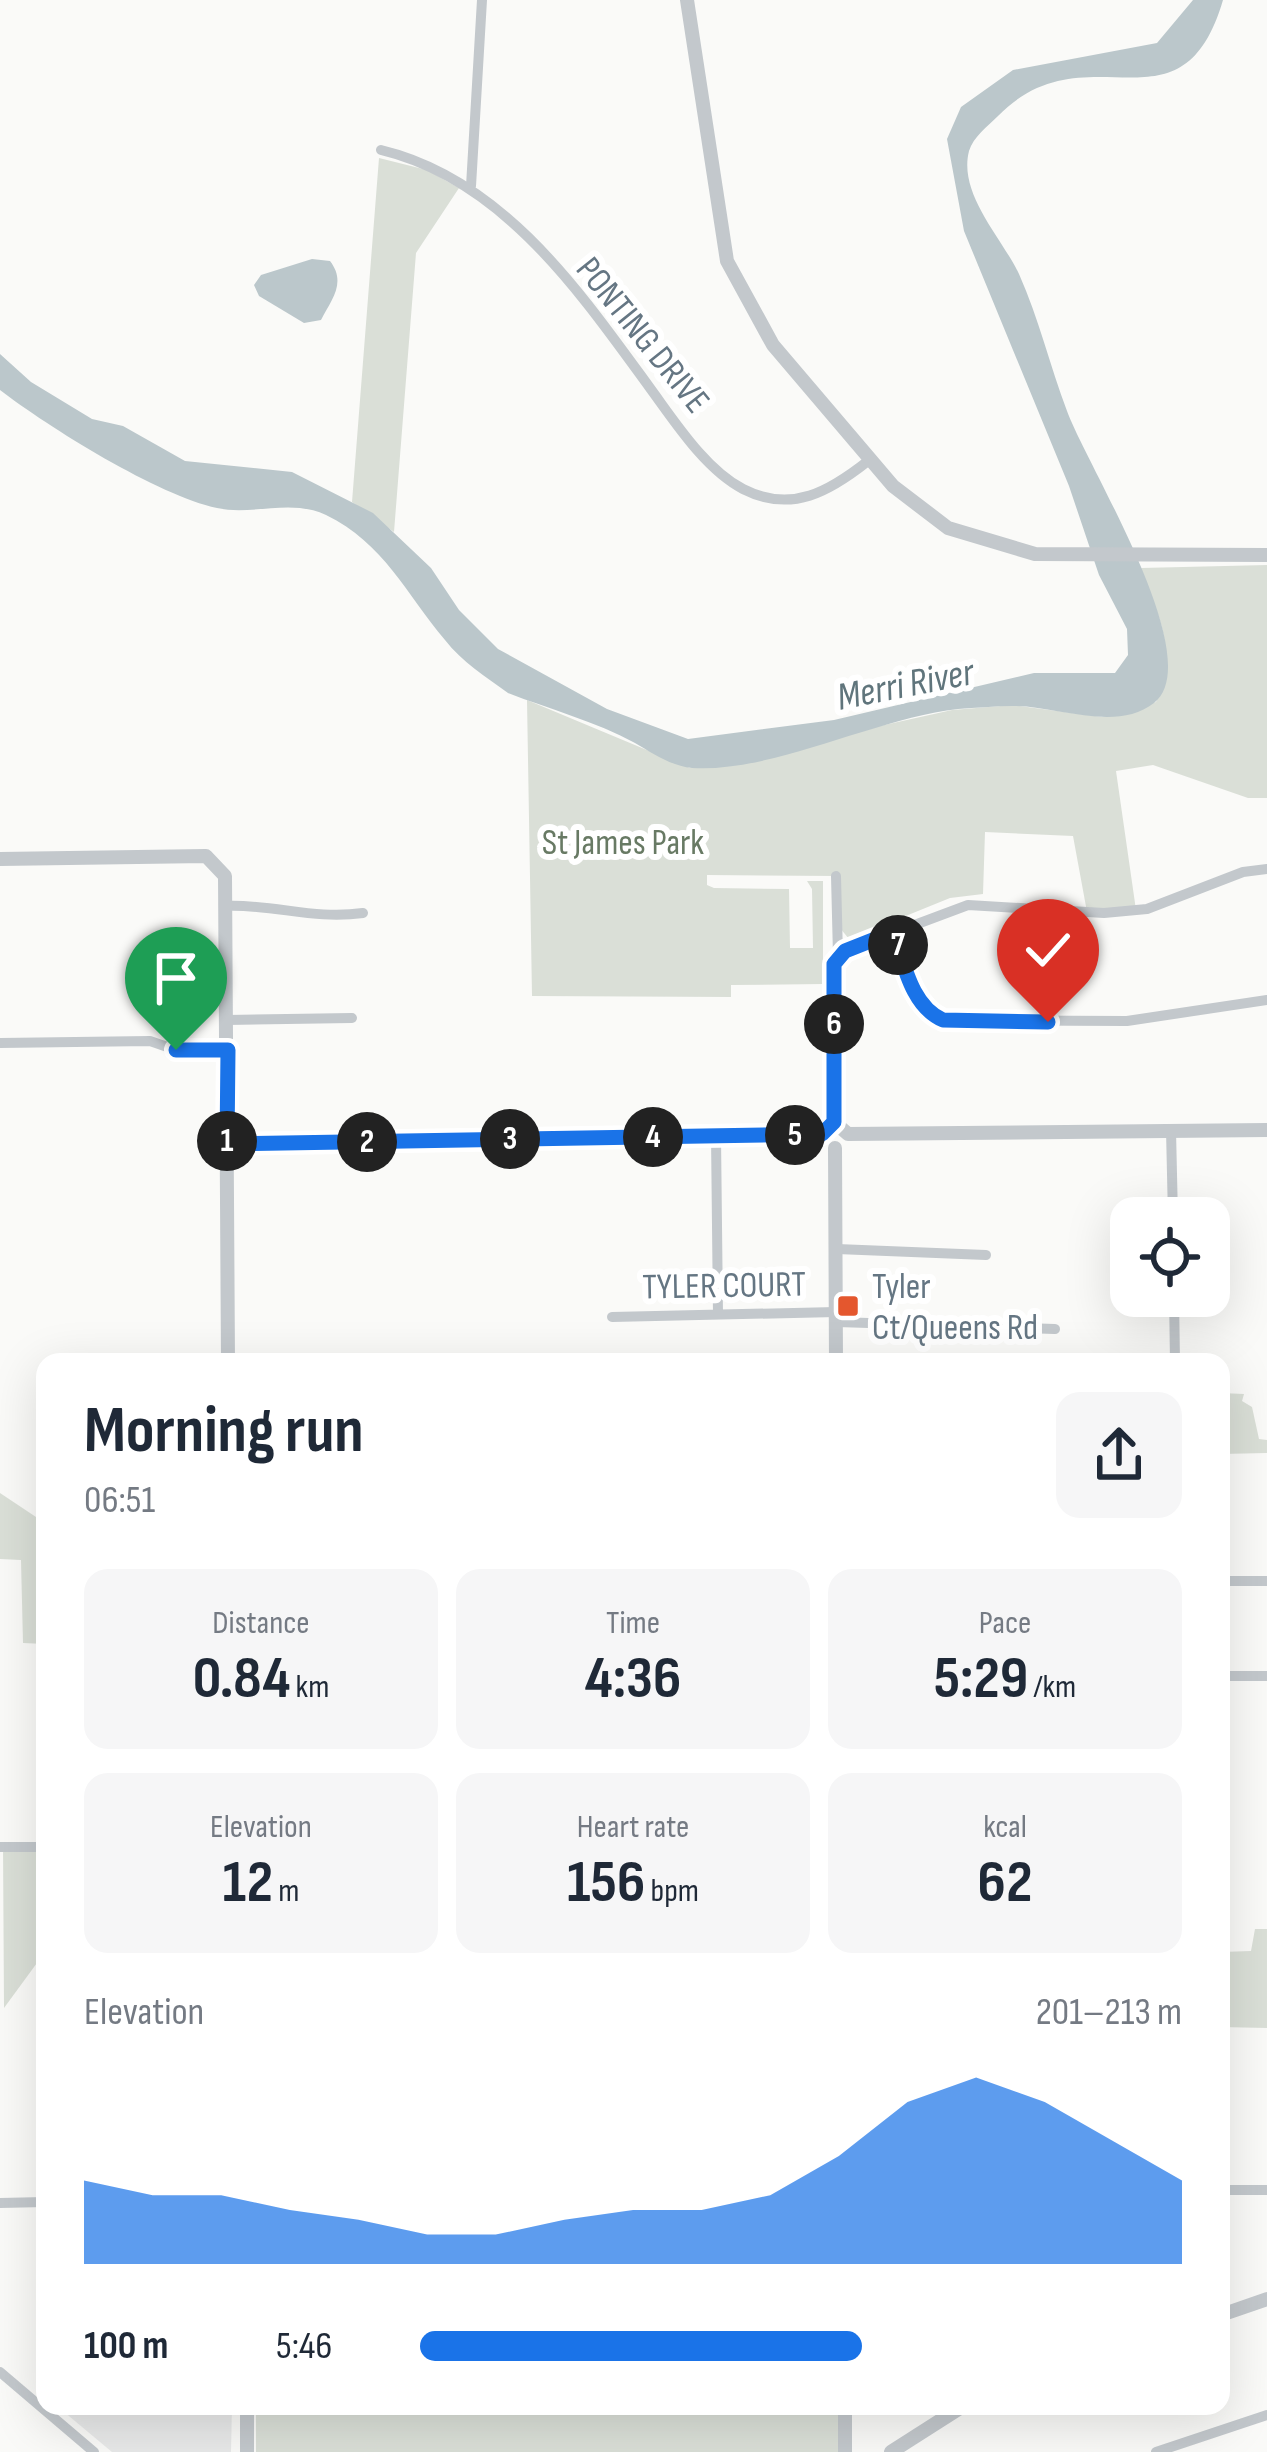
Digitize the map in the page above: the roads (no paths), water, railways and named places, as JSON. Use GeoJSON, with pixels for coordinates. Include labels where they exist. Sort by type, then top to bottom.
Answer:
{"type":"FeatureCollection","features":[{"type":"Feature","properties":{"kind":"street"},"geometry":{"type":"LineString","coordinates":[[687,0],[727,261],[773,345],[868,460],[948,528],[1005,548],[1082,559],[1267,555]]}},
{"type":"Feature","properties":{"kind":"street"},"geometry":{"type":"LineString","coordinates":[[471,186],[484,1]]}},
{"type":"Feature","properties":{"kind":"street","name":"PONTING DRIVE"},"geometry":{"type":"LineString","coordinates":[[381,150],[432,165],[471,186],[575,290],[674,422],[740,488],[764,497],[808,498],[833,490],[868,460]]}},
{"type":"Feature","properties":{"kind":"street"},"geometry":{"type":"LineString","coordinates":[[0,859],[206,856],[225,876],[227,1353]]}},
{"type":"Feature","properties":{"kind":"street"},"geometry":{"type":"LineString","coordinates":[[836,960],[968,904],[1104,913],[1147,909],[1244,872],[1267,869]]}},
{"type":"Feature","properties":{"kind":"street"},"geometry":{"type":"LineString","coordinates":[[227,1144],[822,1134],[834,1122],[836,876]]}},
{"type":"Feature","properties":{"kind":"street"},"geometry":{"type":"LineString","coordinates":[[226,906],[267,905],[314,918],[363,913]]}},
{"type":"Feature","properties":{"kind":"street"},"geometry":{"type":"LineString","coordinates":[[893,932],[915,993],[928,1014],[943,1020],[1127,1021],[1267,1000]]}},
{"type":"Feature","properties":{"kind":"street"},"geometry":{"type":"LineString","coordinates":[[227,1020],[352,1018]]}},
{"type":"Feature","properties":{"kind":"street"},"geometry":{"type":"LineString","coordinates":[[0,1043],[150,1041],[176,1050],[228,1050]]}},
{"type":"Feature","properties":{"kind":"street"},"geometry":{"type":"LineString","coordinates":[[834,1122],[848,1133],[1267,1130]]}},
{"type":"Feature","properties":{"kind":"street"},"geometry":{"type":"LineString","coordinates":[[1172,1130],[1173,1197]]}},
{"type":"Feature","properties":{"kind":"street"},"geometry":{"type":"LineString","coordinates":[[835,1148],[845,1143],[848,1133]]}},
{"type":"Feature","properties":{"kind":"street"},"geometry":{"type":"LineString","coordinates":[[822,1134],[835,1148],[836,1353]]}},
{"type":"Feature","properties":{"kind":"street"},"geometry":{"type":"LineString","coordinates":[[716,1136],[718,1314]]}},
{"type":"Feature","properties":{"kind":"street"},"geometry":{"type":"LineString","coordinates":[[837,1249],[986,1255]]}},
{"type":"Feature","properties":{"kind":"street","name":"TYLER COURT"},"geometry":{"type":"LineString","coordinates":[[612,1317],[837,1317],[1055,1329]]}},
{"type":"Feature","properties":{"kind":"street"},"geometry":{"type":"LineString","coordinates":[[1174,1317],[1175,1353]]}},
{"type":"Feature","properties":{"kind":"street"},"geometry":{"type":"LineString","coordinates":[[1230,1581],[1267,1581]]}},
{"type":"Feature","properties":{"kind":"street"},"geometry":{"type":"LineString","coordinates":[[1230,1676],[1267,1676]]}},
{"type":"Feature","properties":{"kind":"street"},"geometry":{"type":"LineString","coordinates":[[0,1847],[36,1847]]}},
{"type":"Feature","properties":{"kind":"street"},"geometry":{"type":"LineString","coordinates":[[1230,2190],[1267,2190]]}},
{"type":"Feature","properties":{"kind":"street"},"geometry":{"type":"LineString","coordinates":[[0,2203],[36,2202]]}},
{"type":"Feature","properties":{"kind":"street"},"geometry":{"type":"LineString","coordinates":[[1230,2311],[1267,2299]]}},
{"type":"Feature","properties":{"kind":"street"},"geometry":{"type":"LineString","coordinates":[[0,2372],[36,2406]]}},
{"type":"Feature","properties":{"kind":"street"},"geometry":{"type":"LineString","coordinates":[[45,2415],[79,2447],[94,2452]]}},
{"type":"Feature","properties":{"kind":"street"},"geometry":{"type":"LineString","coordinates":[[247,2415],[247,2452]]}},
{"type":"Feature","properties":{"kind":"street"},"geometry":{"type":"LineString","coordinates":[[845,2415],[845,2452]]}},
{"type":"Feature","properties":{"kind":"street"},"geometry":{"type":"LineString","coordinates":[[891,2452],[949,2415]]}},
{"type":"Feature","properties":{"kind":"street"},"geometry":{"type":"LineString","coordinates":[[1156,2452],[1181,2448],[1267,2415]]}},
{"type":"Feature","properties":{"kind":"place","name":"Tyler Ct/Queens Rd"},"geometry":{"type":"Point","coordinates":[848,1306]}},
{"type":"Feature","properties":{"kind":"water label","name":"Merri River"},"geometry":{"type":"Point","coordinates":[905,683]}},
{"type":"Feature","properties":{"kind":"park label","name":"St James Park"},"geometry":{"type":"Point","coordinates":[623,841]}}]}
